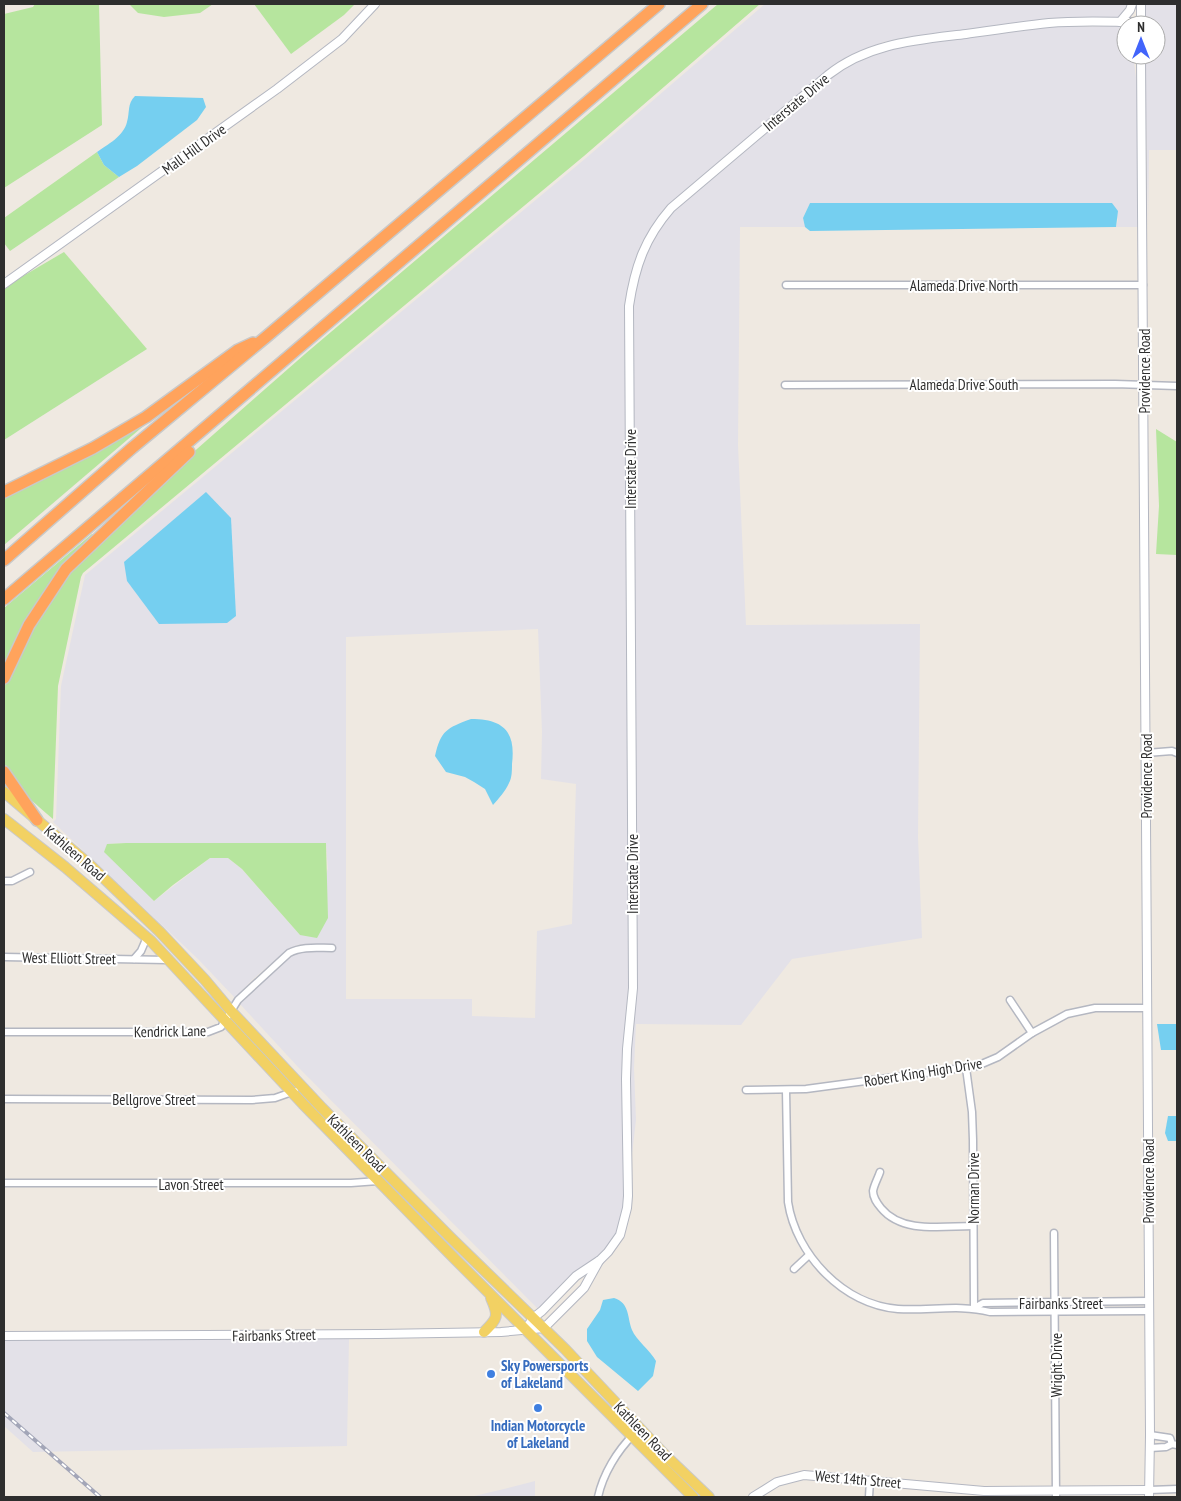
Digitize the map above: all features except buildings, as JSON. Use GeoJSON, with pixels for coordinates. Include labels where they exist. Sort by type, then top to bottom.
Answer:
{"type":"FeatureCollection","features":[{"type":"Feature","properties":{"kind":"highway"},"geometry":{"type":"LineString","coordinates":[[4,560],[132,448],[266,338],[659,4]]}},
{"type":"Feature","properties":{"kind":"highway"},"geometry":{"type":"LineString","coordinates":[[4,600],[702,4]]}},
{"type":"Feature","properties":{"kind":"highway"},"geometry":{"type":"LineString","coordinates":[[4,492],[93,448],[146,417],[238,350],[266,338]]}},
{"type":"Feature","properties":{"kind":"highway"},"geometry":{"type":"LineString","coordinates":[[4,678],[29,625],[66,569],[277,368]]}},
{"type":"Feature","properties":{"kind":"highway"},"geometry":{"type":"LineString","coordinates":[[4,772],[37,820]]}},
{"type":"Feature","properties":{"kind":"main road","name":"Kathleen Road"},"geometry":{"type":"LineString","coordinates":[[4,792],[89,864],[153,925],[302,1087],[451,1238],[544,1328],[664,1454],[709,1497]]}},
{"type":"Feature","properties":{"kind":"main road","name":"Kathleen Road"},"geometry":{"type":"LineString","coordinates":[[4,819],[65,867],[147,937],[292,1093],[693,1497]]}},
{"type":"Feature","properties":{"kind":"main road"},"geometry":{"type":"LineString","coordinates":[[484,1332],[494,1322],[497,1312],[489,1293]]}},
{"type":"Feature","properties":{"kind":"street","name":"Mall Hill Drive"},"geometry":{"type":"LineString","coordinates":[[4,284],[263,100],[326,52],[358,24],[375,4]]}},
{"type":"Feature","properties":{"kind":"street","name":"Interstate Drive"},"geometry":{"type":"LineString","coordinates":[[544,1328],[584,1288],[600,1260],[620,1235],[627,1208],[626,1079],[633,988],[629,306],[636,269],[642,251],[656,226],[671,208],[816,84],[857,57],[884,46],[908,41],[1051,23],[1116,24]]}},
{"type":"Feature","properties":{"kind":"street"},"geometry":{"type":"LineString","coordinates":[[1138,65],[1141,92]]}},
{"type":"Feature","properties":{"kind":"street","name":"Providence Road"},"geometry":{"type":"LineString","coordinates":[[1141,65],[1149,1493]]}},
{"type":"Feature","properties":{"kind":"street","name":"Alameda Drive North"},"geometry":{"type":"LineString","coordinates":[[786,286],[1143,285]]}},
{"type":"Feature","properties":{"kind":"street","name":"Alameda Drive South"},"geometry":{"type":"LineString","coordinates":[[785,385],[1116,384],[1177,386]]}},
{"type":"Feature","properties":{"kind":"street"},"geometry":{"type":"LineString","coordinates":[[1146,753],[1172,751],[1177,753]]}},
{"type":"Feature","properties":{"kind":"street"},"geometry":{"type":"LineString","coordinates":[[4,881],[12,881],[30,872]]}},
{"type":"Feature","properties":{"kind":"street","name":"West Elliott Street"},"geometry":{"type":"LineString","coordinates":[[134,958],[141,951],[147,937]]}},
{"type":"Feature","properties":{"kind":"street","name":"Kendrick Lane"},"geometry":{"type":"LineString","coordinates":[[4,1032],[208,1032],[221,1027],[238,1000],[288,953],[297,949],[332,948]]}},
{"type":"Feature","properties":{"kind":"street","name":"West Elliott Street"},"geometry":{"type":"LineString","coordinates":[[4,957],[170,960]]}},
{"type":"Feature","properties":{"kind":"street"},"geometry":{"type":"LineString","coordinates":[[1010,1000],[1032,1033]]}},
{"type":"Feature","properties":{"kind":"street","name":"Robert King High Drive"},"geometry":{"type":"LineString","coordinates":[[746,1090],[786,1090],[828,1086],[977,1066],[998,1057],[1032,1033],[1068,1014],[1106,1007],[1146,1008]]}},
{"type":"Feature","properties":{"kind":"street","name":"Norman Drive"},"geometry":{"type":"LineString","coordinates":[[966,1068],[972,1112],[974,1308]]}},
{"type":"Feature","properties":{"kind":"street","name":"Bellgrove Street"},"geometry":{"type":"LineString","coordinates":[[4,1099],[252,1100],[275,1098],[292,1093],[302,1087]]}},
{"type":"Feature","properties":{"kind":"street","name":"Fairbanks Street"},"geometry":{"type":"LineString","coordinates":[[786,1090],[788,1202],[794,1227],[809,1255],[840,1286],[854,1295],[869,1302],[896,1309],[974,1308],[990,1312],[1149,1311]]}},
{"type":"Feature","properties":{"kind":"street"},"geometry":{"type":"LineString","coordinates":[[880,1172],[873,1191],[874,1197],[884,1212],[894,1220],[913,1226],[973,1226]]}},
{"type":"Feature","properties":{"kind":"street","name":"Lavon Street"},"geometry":{"type":"LineString","coordinates":[[4,1183],[351,1184],[378,1181]]}},
{"type":"Feature","properties":{"kind":"street","name":"Wright Drive"},"geometry":{"type":"LineString","coordinates":[[1054,1233],[1056,1494]]}},
{"type":"Feature","properties":{"kind":"street"},"geometry":{"type":"LineString","coordinates":[[794,1269],[809,1255]]}},
{"type":"Feature","properties":{"kind":"street","name":"Interstate Drive"},"geometry":{"type":"LineString","coordinates":[[526,1329],[533,1318],[542,1312],[576,1276],[600,1260]]}},
{"type":"Feature","properties":{"kind":"street","name":"Fairbanks Street"},"geometry":{"type":"LineString","coordinates":[[974,1308],[983,1303],[1149,1302]]}},
{"type":"Feature","properties":{"kind":"street","name":"Fairbanks Street"},"geometry":{"type":"LineString","coordinates":[[4,1336],[484,1332],[544,1328]]}},
{"type":"Feature","properties":{"kind":"street"},"geometry":{"type":"LineString","coordinates":[[598,1497],[604,1477],[618,1454],[641,1428]]}},
{"type":"Feature","properties":{"kind":"street"},"geometry":{"type":"LineString","coordinates":[[1150,1435],[1170,1438],[1175,1444],[1150,1448]]}},
{"type":"Feature","properties":{"kind":"street","name":"West 14th Street"},"geometry":{"type":"LineString","coordinates":[[753,1497],[777,1482],[804,1475],[984,1491],[1056,1494],[1149,1493],[1177,1489]]}},
{"type":"Feature","properties":{"kind":"street"},"geometry":{"type":"LineString","coordinates":[[868,1497],[870,1480]]}},
{"type":"Feature","properties":{"kind":"shaded area"},"geometry":{"type":"Polygon","coordinates":[[[765,4],[1128,4],[1121,15],[1116,15],[1116,19],[1051,19],[908,37],[883,42],[848,57],[814,81],[669,204],[639,249],[633,268],[626,306],[630,988],[623,1207],[617,1234],[606,1249],[598,1257],[575,1272],[538,1309],[298,1067],[240,1004],[256,986],[290,956],[306,951],[335,951],[335,944],[297,945],[287,950],[252,980],[235,998],[198,959],[53,822],[56,819],[61,686],[85,575],[586,158],[765,4]],[[538,629],[346,637],[346,999],[472,999],[472,1016],[535,1018],[537,931],[572,924],[576,784],[541,779],[542,732],[538,629]],[[326,843],[107,844],[154,901],[210,858],[228,858],[242,869],[300,935],[328,869],[326,843]]]}},
{"type":"Feature","properties":{"kind":"shaded area"},"geometry":{"type":"Polygon","coordinates":[[[1145,4],[1177,4],[1177,150],[1149,150],[1148,227],[1145,65],[1166,65],[1166,15],[1145,15],[1145,4]]]}},
{"type":"Feature","properties":{"kind":"shaded area"},"geometry":{"type":"Polygon","coordinates":[[[1116,26],[1116,65],[1134,65],[1138,93],[1140,227],[1116,227],[1118,220],[1112,203],[810,203],[803,218],[805,227],[740,227],[738,445],[746,625],[920,624],[918,837],[922,938],[792,959],[741,1025],[636,1024],[634,1068],[636,1120],[631,1163],[629,1079],[636,988],[633,306],[635,287],[645,253],[655,235],[674,210],[834,75],[851,64],[870,55],[909,45],[1051,27],[1116,26]]]}},
{"type":"Feature","properties":{"kind":"shaded area"},"geometry":{"type":"Polygon","coordinates":[[[349,1338],[347,1446],[33,1452],[4,1426],[4,1340],[349,1338]]]}},
{"type":"Feature","properties":{"kind":"shaded area"},"geometry":{"type":"Polygon","coordinates":[[[535,1481],[535,1497],[470,1497],[504,1489],[535,1481]]]}},
{"type":"Feature","properties":{"kind":"green space"},"geometry":{"type":"Polygon","coordinates":[[[35,4],[99,4],[102,125],[4,188],[4,14],[33,7],[35,4]]]}},
{"type":"Feature","properties":{"kind":"green space"},"geometry":{"type":"Polygon","coordinates":[[[129,4],[213,4],[200,13],[164,17],[138,13],[129,4]]]}},
{"type":"Feature","properties":{"kind":"green space"},"geometry":{"type":"Polygon","coordinates":[[[254,4],[355,4],[344,15],[291,54],[254,4]]]}},
{"type":"Feature","properties":{"kind":"green space"},"geometry":{"type":"Polygon","coordinates":[[[718,4],[760,4],[584,156],[83,573],[58,686],[53,819],[26,795],[6,765],[4,766],[4,687],[11,668],[32,629],[75,564],[164,478],[305,354],[718,4]]]}},
{"type":"Feature","properties":{"kind":"green space"},"geometry":{"type":"Polygon","coordinates":[[[97,152],[104,165],[119,177],[10,251],[4,243],[4,218],[97,152]]]}},
{"type":"Feature","properties":{"kind":"green space"},"geometry":{"type":"Polygon","coordinates":[[[64,252],[147,349],[4,440],[4,290],[18,279],[64,252]]]}},
{"type":"Feature","properties":{"kind":"green space"},"geometry":{"type":"Polygon","coordinates":[[[149,421],[147,423],[4,545],[4,493],[149,421]]]}},
{"type":"Feature","properties":{"kind":"green space"},"geometry":{"type":"Polygon","coordinates":[[[1156,429],[1177,442],[1177,555],[1156,554],[1159,506],[1156,429]]]}},
{"type":"Feature","properties":{"kind":"green space"},"geometry":{"type":"Polygon","coordinates":[[[92,534],[69,561],[4,667],[4,608],[92,534]]]}},
{"type":"Feature","properties":{"kind":"green space"},"geometry":{"type":"Polygon","coordinates":[[[326,843],[328,918],[317,938],[300,935],[242,869],[228,858],[210,858],[154,901],[104,852],[107,844],[326,843]]]}},
{"type":"Feature","properties":{"kind":"water"},"geometry":{"type":"Polygon","coordinates":[[[135,96],[203,98],[206,107],[197,120],[137,166],[119,177],[104,165],[97,152],[115,140],[122,132],[127,122],[131,102],[135,96]]]}},
{"type":"Feature","properties":{"kind":"water"},"geometry":{"type":"Polygon","coordinates":[[[810,203],[1112,203],[1118,211],[1116,227],[810,231],[805,227],[803,218],[810,203]]]}},
{"type":"Feature","properties":{"kind":"water"},"geometry":{"type":"Polygon","coordinates":[[[206,492],[231,518],[236,616],[227,623],[159,624],[127,581],[124,562],[206,492]]]}},
{"type":"Feature","properties":{"kind":"water"},"geometry":{"type":"Polygon","coordinates":[[[471,719],[491,721],[499,725],[505,729],[512,743],[511,779],[504,792],[493,805],[485,789],[465,777],[446,772],[435,756],[437,747],[446,731],[471,719]]]}},
{"type":"Feature","properties":{"kind":"water"},"geometry":{"type":"Polygon","coordinates":[[[1157,1024],[1177,1024],[1177,1050],[1161,1050],[1157,1024]]]}},
{"type":"Feature","properties":{"kind":"water"},"geometry":{"type":"Polygon","coordinates":[[[1168,1116],[1177,1116],[1177,1141],[1168,1141],[1165,1133],[1168,1116]]]}},
{"type":"Feature","properties":{"kind":"water"},"geometry":{"type":"Polygon","coordinates":[[[614,1298],[623,1303],[634,1334],[656,1361],[653,1376],[638,1391],[597,1357],[587,1341],[587,1329],[600,1310],[603,1300],[614,1298]]]}},
{"type":"Feature","properties":{"kind":"railway"},"geometry":{"type":"LineString","coordinates":[[4,1413],[100,1497]]}},
{"type":"Feature","properties":{"kind":"place","name":"Sky Powersports of Lakeland"},"geometry":{"type":"Point","coordinates":[491,1374]}},
{"type":"Feature","properties":{"kind":"place","name":"Indian Motorcycle of Lakeland"},"geometry":{"type":"Point","coordinates":[538,1408]}}]}
